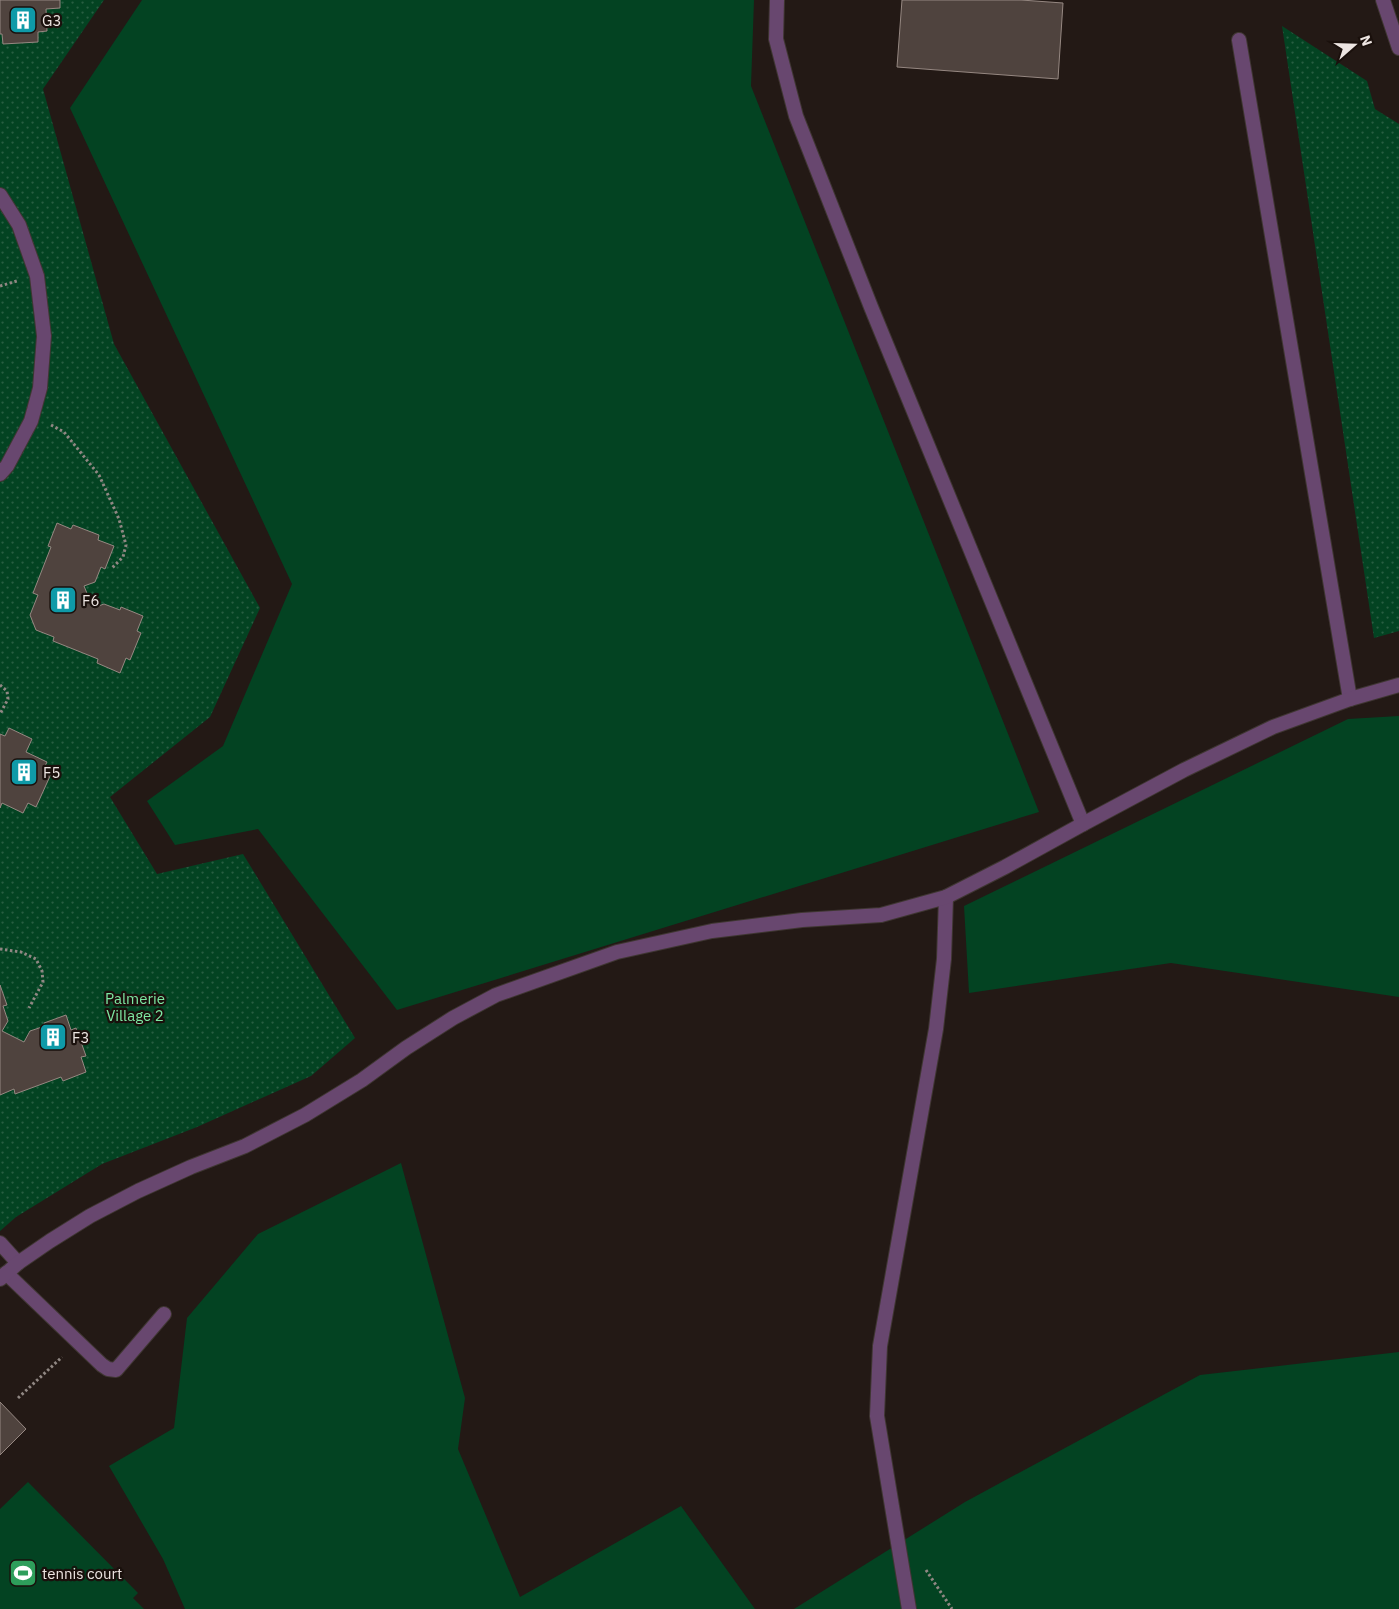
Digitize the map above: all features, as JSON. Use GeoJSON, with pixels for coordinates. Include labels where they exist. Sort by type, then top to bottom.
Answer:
{"type":"FeatureCollection","features":[{"type":"Feature","properties":{"kind":"street"},"geometry":{"type":"LineString","coordinates":[[777,0],[776,40],[796,116],[871,307],[1083,824]]}},
{"type":"Feature","properties":{"kind":"street"},"geometry":{"type":"LineString","coordinates":[[1383,0],[1399,48]]}},
{"type":"Feature","properties":{"kind":"street"},"geometry":{"type":"LineString","coordinates":[[1239,40],[1350,699]]}},
{"type":"Feature","properties":{"kind":"street"},"geometry":{"type":"LineString","coordinates":[[0,196],[19,225],[37,276],[44,336],[40,388],[30,421],[8,466],[0,474]]}},
{"type":"Feature","properties":{"kind":"street"},"geometry":{"type":"LineString","coordinates":[[164,1314],[116,1370],[108,1369],[3,1276],[18,1263],[90,1216],[191,1167],[245,1146],[305,1115],[362,1080],[406,1048],[453,1018],[496,995],[617,952],[702,933],[802,920],[881,915],[946,897],[1184,770],[1273,727],[1350,699],[1399,685]]}},
{"type":"Feature","properties":{"kind":"street"},"geometry":{"type":"LineString","coordinates":[[910,1609],[877,1416],[880,1346],[936,1029],[944,959],[946,897]]}},
{"type":"Feature","properties":{"kind":"street"},"geometry":{"type":"LineString","coordinates":[[0,1243],[18,1263]]}},
{"type":"Feature","properties":{"kind":"path"},"geometry":{"type":"LineString","coordinates":[[30,421],[49,425],[64,432],[99,475],[119,519],[126,544],[123,557],[110,568]]}},
{"type":"Feature","properties":{"kind":"path"},"geometry":{"type":"LineString","coordinates":[[0,686],[7,691],[8,699],[0,714]]}},
{"type":"Feature","properties":{"kind":"path"},"geometry":{"type":"LineString","coordinates":[[0,949],[21,952],[36,959],[42,971],[43,982],[29,1008]]}},
{"type":"Feature","properties":{"kind":"path"},"geometry":{"type":"LineString","coordinates":[[18,1398],[64,1355]]}},
{"type":"Feature","properties":{"kind":"green space","name":"Palmerie Village 2"},"geometry":{"type":"Polygon","coordinates":[[[0,0],[104,0],[43,89],[114,344],[260,608],[210,717],[110,797],[157,874],[243,854],[355,1038],[311,1076],[197,1127],[102,1164],[16,1217],[0,1231],[0,0]]]}},
{"type":"Feature","properties":{"kind":"green space"},"geometry":{"type":"Polygon","coordinates":[[[142,0],[754,0],[751,86],[1039,812],[397,1010],[258,829],[175,845],[147,801],[223,746],[292,584],[70,108],[142,0]]]}},
{"type":"Feature","properties":{"kind":"green space"},"geometry":{"type":"Polygon","coordinates":[[[1282,26],[1367,81],[1375,109],[1399,124],[1399,631],[1374,638],[1282,26]]]}},
{"type":"Feature","properties":{"kind":"green space"},"geometry":{"type":"Polygon","coordinates":[[[1399,716],[1399,997],[1171,963],[969,993],[964,906],[1348,719],[1399,716]]]}},
{"type":"Feature","properties":{"kind":"green space"},"geometry":{"type":"Polygon","coordinates":[[[401,1163],[465,1398],[458,1449],[520,1597],[681,1506],[755,1609],[185,1609],[163,1559],[109,1466],[174,1428],[187,1318],[258,1234],[401,1163]]]}},
{"type":"Feature","properties":{"kind":"green space"},"geometry":{"type":"Polygon","coordinates":[[[1399,1352],[1399,1609],[794,1609],[965,1502],[1200,1375],[1399,1352]]]}},
{"type":"Feature","properties":{"kind":"green space"},"geometry":{"type":"Polygon","coordinates":[[[28,1482],[138,1593],[133,1598],[144,1609],[0,1609],[0,1509],[28,1482]]]}},
{"type":"Feature","properties":{"kind":"building","name":"G3"},"geometry":{"type":"Polygon","coordinates":[[[0,0],[60,0],[60,8],[46,9],[47,31],[38,32],[38,42],[3,44],[2,34],[0,34],[0,0]]]}},
{"type":"Feature","properties":{"kind":"building"},"geometry":{"type":"Polygon","coordinates":[[[902,0],[1021,0],[1063,3],[1058,79],[897,67],[902,0]]]}},
{"type":"Feature","properties":{"kind":"building","name":"F6"},"geometry":{"type":"Polygon","coordinates":[[[57,523],[71,529],[73,525],[99,535],[98,540],[114,546],[105,569],[101,567],[95,582],[84,586],[93,608],[104,604],[120,610],[121,607],[143,616],[137,631],[141,633],[130,660],[126,658],[120,673],[97,663],[98,659],[53,641],[54,637],[36,630],[30,615],[38,595],[33,593],[51,547],[48,546],[57,523]]]}},
{"type":"Feature","properties":{"kind":"building","name":"F5"},"geometry":{"type":"Polygon","coordinates":[[[9,728],[32,739],[26,752],[47,762],[43,770],[51,774],[36,807],[28,803],[23,813],[2,803],[0,808],[0,734],[5,736],[9,728]]]}},
{"type":"Feature","properties":{"kind":"building","name":"F3"},"geometry":{"type":"Polygon","coordinates":[[[0,985],[7,1005],[3,1006],[8,1021],[2,1031],[24,1042],[30,1031],[45,1026],[44,1023],[66,1015],[71,1030],[76,1028],[86,1056],[81,1057],[86,1072],[63,1081],[61,1077],[15,1094],[14,1089],[0,1095],[0,985]]]}},
{"type":"Feature","properties":{"kind":"building"},"geometry":{"type":"Polygon","coordinates":[[[0,1402],[26,1429],[0,1455],[0,1402]]]}},
{"type":"Feature","properties":{"kind":"place","name":"G3"},"geometry":{"type":"Point","coordinates":[23,20]}},
{"type":"Feature","properties":{"kind":"place","name":"F6"},"geometry":{"type":"Point","coordinates":[63,600]}},
{"type":"Feature","properties":{"kind":"place","name":"F5"},"geometry":{"type":"Point","coordinates":[24,772]}},
{"type":"Feature","properties":{"kind":"place","name":"F3"},"geometry":{"type":"Point","coordinates":[53,1037]}},
{"type":"Feature","properties":{"kind":"place","name":"tennis court"},"geometry":{"type":"Point","coordinates":[23,1573]}}]}
